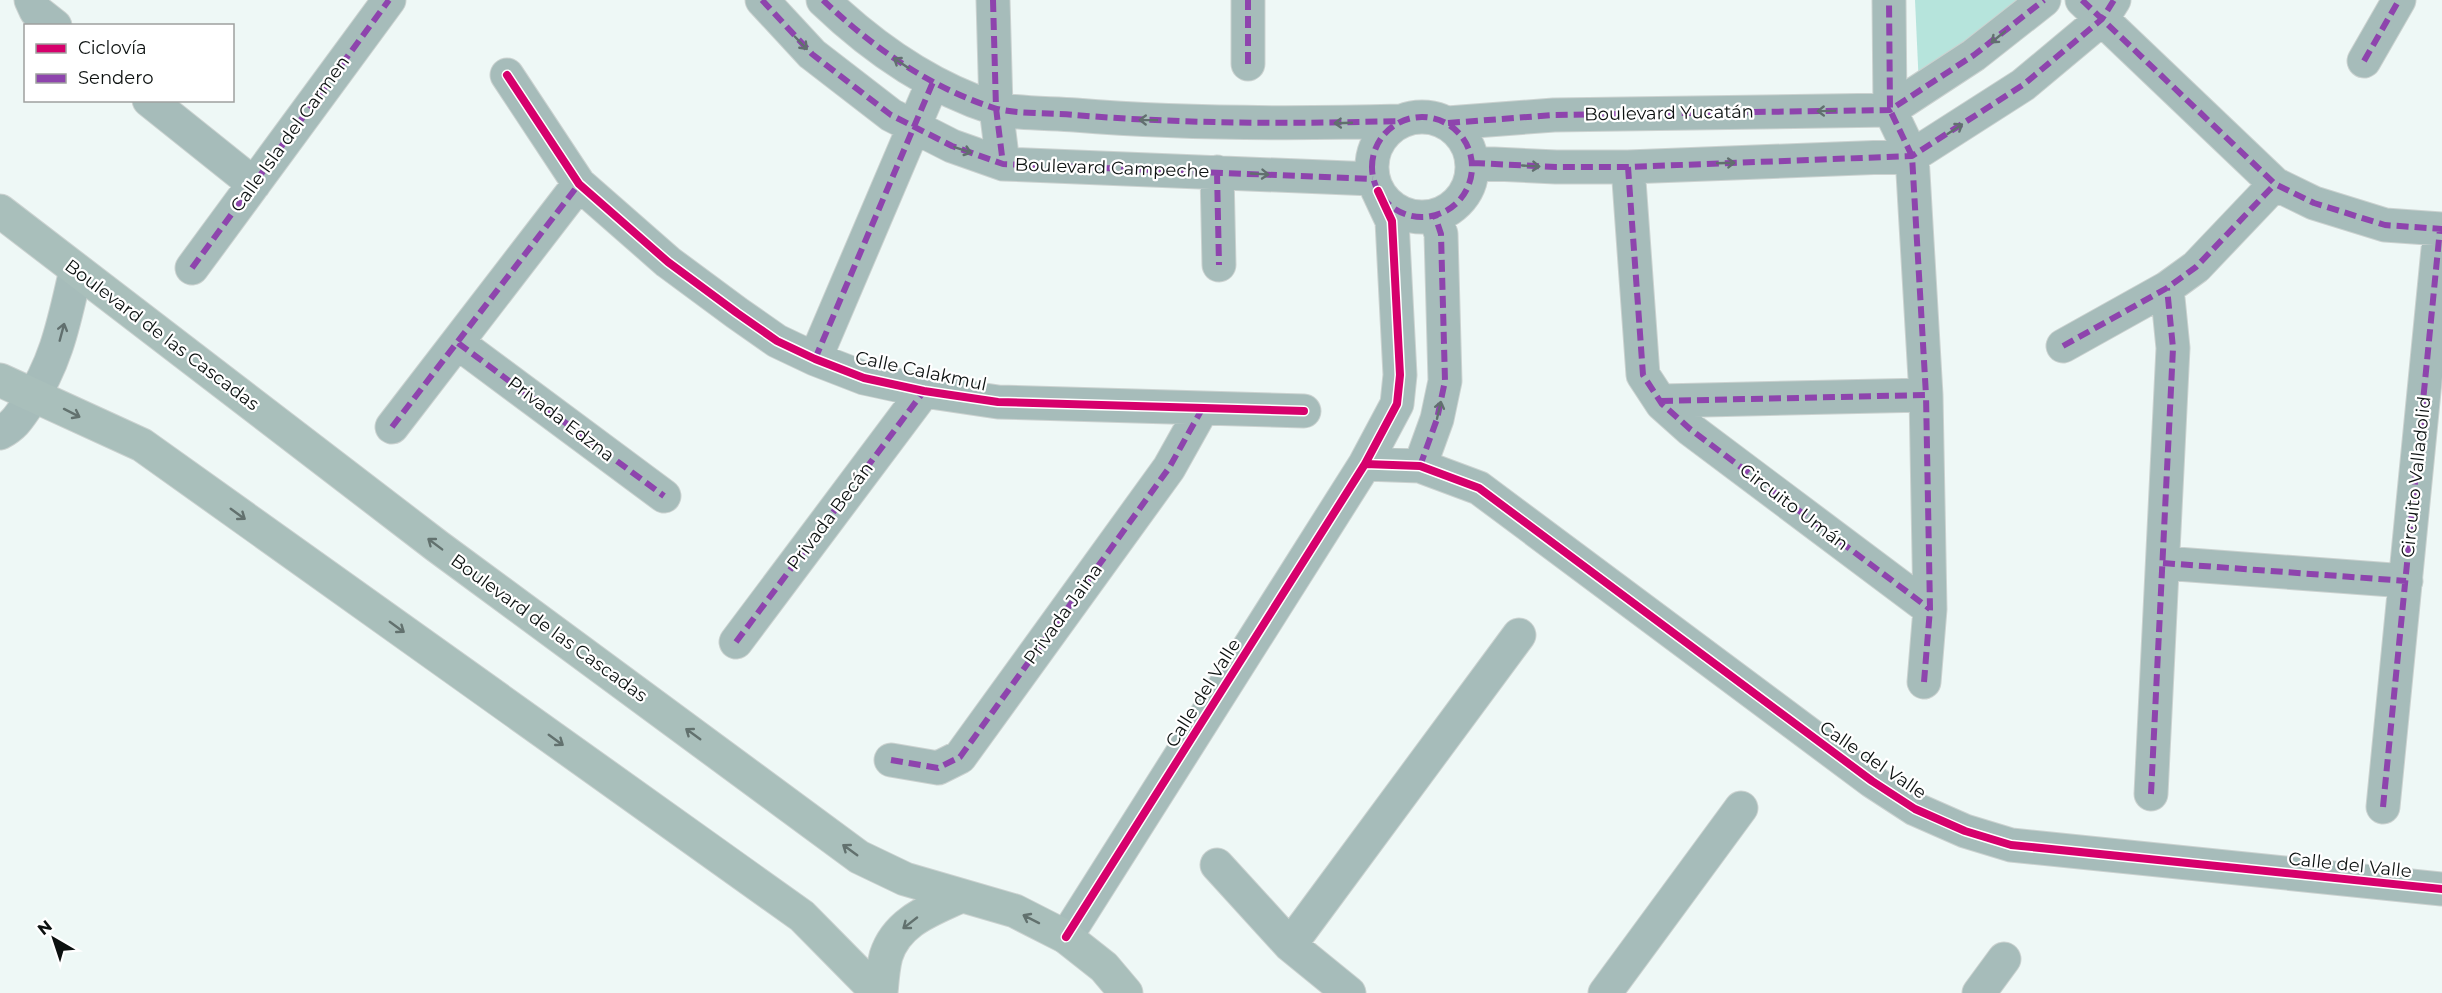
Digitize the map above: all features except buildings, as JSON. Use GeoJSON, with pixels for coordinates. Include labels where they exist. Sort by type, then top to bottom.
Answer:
{"type":"FeatureCollection","features":[{"type":"Feature","properties":{"kind":"main road","name":"Boulevard de las Cascadas"},"geometry":{"type":"LineString","coordinates":[[0,211],[437,546],[859,857],[905,879],[1015,911],[1066,937],[1104,968],[1126,993]]}},
{"type":"Feature","properties":{"kind":"main road"},"geometry":{"type":"LineString","coordinates":[[0,380],[142,445],[802,916],[879,993]]}},
{"type":"Feature","properties":{"kind":"main road"},"geometry":{"type":"LineString","coordinates":[[879,993],[886,955],[899,931],[920,915],[961,896]]}},
{"type":"Feature","properties":{"kind":"street"},"geometry":{"type":"LineString","coordinates":[[31,0],[36,11],[52,24]]}},
{"type":"Feature","properties":{"kind":"street","name":"Calle Isla del Carmen"},"geometry":{"type":"LineString","coordinates":[[192,268],[389,0]]}},
{"type":"Feature","properties":{"kind":"street","name":"Boulevard Campeche"},"geometry":{"type":"LineString","coordinates":[[762,0],[812,54],[891,115],[952,146],[1003,164],[1217,172],[1375,185]]}},
{"type":"Feature","properties":{"kind":"street"},"geometry":{"type":"LineString","coordinates":[[823,0],[856,32],[933,82],[996,108],[1134,120],[1315,123],[1401,121]]}},
{"type":"Feature","properties":{"kind":"street"},"geometry":{"type":"LineString","coordinates":[[993,0],[996,108],[1003,164]]}},
{"type":"Feature","properties":{"kind":"street"},"geometry":{"type":"LineString","coordinates":[[1248,0],[1248,64]]}},
{"type":"Feature","properties":{"kind":"street"},"geometry":{"type":"LineString","coordinates":[[1889,0],[1890,110],[1912,156],[1926,395],[1930,609],[1924,682]]}},
{"type":"Feature","properties":{"kind":"street"},"geometry":{"type":"LineString","coordinates":[[1890,110],[1974,55],[2043,0]]}},
{"type":"Feature","properties":{"kind":"street"},"geometry":{"type":"LineString","coordinates":[[2364,61],[2399,0]]}},
{"type":"Feature","properties":{"kind":"street"},"geometry":{"type":"LineString","coordinates":[[1473,163],[1556,167],[1628,167],[1912,156],[2023,85],[2099,6]]}},
{"type":"Feature","properties":{"kind":"street","name":"Circuito Valladolid"},"geometry":{"type":"LineString","coordinates":[[2099,6],[2276,184],[2314,203],[2385,225],[2441,229],[2383,807]]}},
{"type":"Feature","properties":{"kind":"street","name":"Calle Calakmul"},"geometry":{"type":"LineString","coordinates":[[507,75],[579,184],[668,262],[737,314],[777,341],[815,359],[864,378],[924,391],[998,402],[1304,411]]}},
{"type":"Feature","properties":{"kind":"street"},"geometry":{"type":"LineString","coordinates":[[815,359],[933,82]]}},
{"type":"Feature","properties":{"kind":"street"},"geometry":{"type":"LineString","coordinates":[[152,102],[254,184]]}},
{"type":"Feature","properties":{"kind":"street","name":"Boulevard Yucatán"},"geometry":{"type":"LineString","coordinates":[[1448,123],[1554,115],[1890,110]]}},
{"type":"Feature","properties":{"kind":"street"},"geometry":{"type":"LineString","coordinates":[[1417,116],[1433,117],[1448,123],[1461,133],[1469,147],[1473,163],[1471,182],[1461,199],[1446,211],[1435,216],[1408,216],[1390,206],[1375,185],[1372,162],[1377,144],[1387,130],[1401,121],[1417,116]]}},
{"type":"Feature","properties":{"kind":"street","name":"Circuito Umán"},"geometry":{"type":"LineString","coordinates":[[1628,167],[1643,375],[1661,401],[1690,429],[1930,609]]}},
{"type":"Feature","properties":{"kind":"street"},"geometry":{"type":"LineString","coordinates":[[1217,172],[1219,265]]}},
{"type":"Feature","properties":{"kind":"street"},"geometry":{"type":"LineString","coordinates":[[392,427],[579,184]]}},
{"type":"Feature","properties":{"kind":"street"},"geometry":{"type":"LineString","coordinates":[[2063,346],[2167,288],[2196,267],[2276,184]]}},
{"type":"Feature","properties":{"kind":"street","name":"Calle del Valle"},"geometry":{"type":"LineString","coordinates":[[1066,937],[1365,464],[1397,404],[1400,375],[1392,221],[1375,185]]}},
{"type":"Feature","properties":{"kind":"street"},"geometry":{"type":"LineString","coordinates":[[1420,466],[1437,419],[1445,381],[1441,234],[1435,216]]}},
{"type":"Feature","properties":{"kind":"street"},"geometry":{"type":"LineString","coordinates":[[0,433],[12,426],[49,369],[61,337],[76,270]]}},
{"type":"Feature","properties":{"kind":"street"},"geometry":{"type":"LineString","coordinates":[[2151,794],[2173,348],[2167,288]]}},
{"type":"Feature","properties":{"kind":"street","name":"Privada Edzna"},"geometry":{"type":"LineString","coordinates":[[458,342],[664,496]]}},
{"type":"Feature","properties":{"kind":"street","name":"Privada Becán"},"geometry":{"type":"LineString","coordinates":[[736,642],[924,391]]}},
{"type":"Feature","properties":{"kind":"street"},"geometry":{"type":"LineString","coordinates":[[1661,401],[1926,395]]}},
{"type":"Feature","properties":{"kind":"street","name":"Privada Jaina"},"geometry":{"type":"LineString","coordinates":[[891,760],[938,768],[960,757],[1169,468],[1202,409]]}},
{"type":"Feature","properties":{"kind":"street","name":"Calle del Valle"},"geometry":{"type":"LineString","coordinates":[[1365,464],[1420,466],[1479,488],[1872,781],[1916,808],[1965,831],[2012,845],[2442,889]]}},
{"type":"Feature","properties":{"kind":"street","name":"Circuito Valladolid"},"geometry":{"type":"LineString","coordinates":[[2163,563],[2406,581]]}},
{"type":"Feature","properties":{"kind":"street"},"geometry":{"type":"LineString","coordinates":[[1290,945],[1519,635]]}},
{"type":"Feature","properties":{"kind":"street"},"geometry":{"type":"LineString","coordinates":[[1605,993],[1741,808]]}},
{"type":"Feature","properties":{"kind":"street"},"geometry":{"type":"LineString","coordinates":[[1217,865],[1290,945],[1349,993]]}},
{"type":"Feature","properties":{"kind":"street"},"geometry":{"type":"LineString","coordinates":[[1979,993],[2004,959]]}},
{"type":"Feature","properties":{"kind":"green space"},"geometry":{"type":"Polygon","coordinates":[[[1915,0],[2052,0],[1919,87],[1915,0]]]}},
{"type":"Feature","properties":{"kind":"marked path"},"geometry":{"type":"LineString","coordinates":[[192,268],[389,0]]}},
{"type":"Feature","properties":{"kind":"marked path"},"geometry":{"type":"LineString","coordinates":[[762,0],[812,54],[891,115],[952,146],[1003,164],[1373,179]]}},
{"type":"Feature","properties":{"kind":"marked path"},"geometry":{"type":"LineString","coordinates":[[823,0],[861,34],[902,64],[947,89],[1002,110],[1198,122],[1401,121]]}},
{"type":"Feature","properties":{"kind":"marked path"},"geometry":{"type":"LineString","coordinates":[[993,0],[996,108],[1003,164]]}},
{"type":"Feature","properties":{"kind":"marked path"},"geometry":{"type":"LineString","coordinates":[[1248,0],[1248,64]]}},
{"type":"Feature","properties":{"kind":"marked path"},"geometry":{"type":"LineString","coordinates":[[1661,401],[1926,395],[1912,156],[1890,110],[1889,0]]}},
{"type":"Feature","properties":{"kind":"marked path"},"geometry":{"type":"LineString","coordinates":[[1448,123],[1554,115],[1890,110],[1974,55],[2044,0]]}},
{"type":"Feature","properties":{"kind":"marked path"},"geometry":{"type":"LineString","coordinates":[[2082,0],[2275,184],[2314,203],[2385,225],[2442,229]]}},
{"type":"Feature","properties":{"kind":"marked path"},"geometry":{"type":"LineString","coordinates":[[1473,163],[1556,167],[1628,167],[1912,156],[2023,85],[2102,19],[2114,0]]}},
{"type":"Feature","properties":{"kind":"marked path"},"geometry":{"type":"LineString","coordinates":[[2364,61],[2399,0]]}},
{"type":"Feature","properties":{"kind":"marked path"},"geometry":{"type":"LineString","coordinates":[[815,359],[933,82]]}},
{"type":"Feature","properties":{"kind":"marked path"},"geometry":{"type":"LineString","coordinates":[[1422,117],[1450,125],[1464,139],[1472,167],[1464,195],[1450,209],[1422,217],[1394,209],[1380,195],[1372,167],[1380,139],[1394,125],[1422,117]]}},
{"type":"Feature","properties":{"kind":"marked path"},"geometry":{"type":"LineString","coordinates":[[1628,167],[1643,375],[1662,404],[1690,429],[1930,609]]}},
{"type":"Feature","properties":{"kind":"marked path"},"geometry":{"type":"LineString","coordinates":[[1217,172],[1219,265]]}},
{"type":"Feature","properties":{"kind":"marked path"},"geometry":{"type":"LineString","coordinates":[[392,427],[579,184]]}},
{"type":"Feature","properties":{"kind":"marked path"},"geometry":{"type":"LineString","coordinates":[[2063,346],[2167,288],[2196,267],[2275,184]]}},
{"type":"Feature","properties":{"kind":"marked path"},"geometry":{"type":"LineString","coordinates":[[1420,466],[1437,419],[1445,381],[1441,234],[1435,216]]}},
{"type":"Feature","properties":{"kind":"marked path"},"geometry":{"type":"LineString","coordinates":[[2383,807],[2440,229]]}},
{"type":"Feature","properties":{"kind":"marked path"},"geometry":{"type":"LineString","coordinates":[[2151,794],[2173,348],[2167,288]]}},
{"type":"Feature","properties":{"kind":"marked path"},"geometry":{"type":"LineString","coordinates":[[458,343],[664,496]]}},
{"type":"Feature","properties":{"kind":"marked path"},"geometry":{"type":"LineString","coordinates":[[736,642],[924,391]]}},
{"type":"Feature","properties":{"kind":"marked path"},"geometry":{"type":"LineString","coordinates":[[1924,682],[1930,609],[1926,395]]}},
{"type":"Feature","properties":{"kind":"marked path"},"geometry":{"type":"LineString","coordinates":[[891,760],[938,768],[960,757],[1169,468],[1202,409]]}},
{"type":"Feature","properties":{"kind":"marked path"},"geometry":{"type":"LineString","coordinates":[[2163,563],[2406,581]]}},
{"type":"Feature","properties":{"kind":"cycle path"},"geometry":{"type":"LineString","coordinates":[[507,75],[579,184],[668,262],[777,341],[815,359],[864,378],[924,391],[998,402],[1304,411]]}},
{"type":"Feature","properties":{"kind":"cycle path"},"geometry":{"type":"LineString","coordinates":[[1066,937],[1365,464],[1397,404],[1400,375],[1392,221],[1378,191]]}},
{"type":"Feature","properties":{"kind":"cycle path"},"geometry":{"type":"LineString","coordinates":[[1365,464],[1420,466],[1479,488],[1872,781],[1915,809],[1965,831],[2011,845],[2442,889]]}}]}
